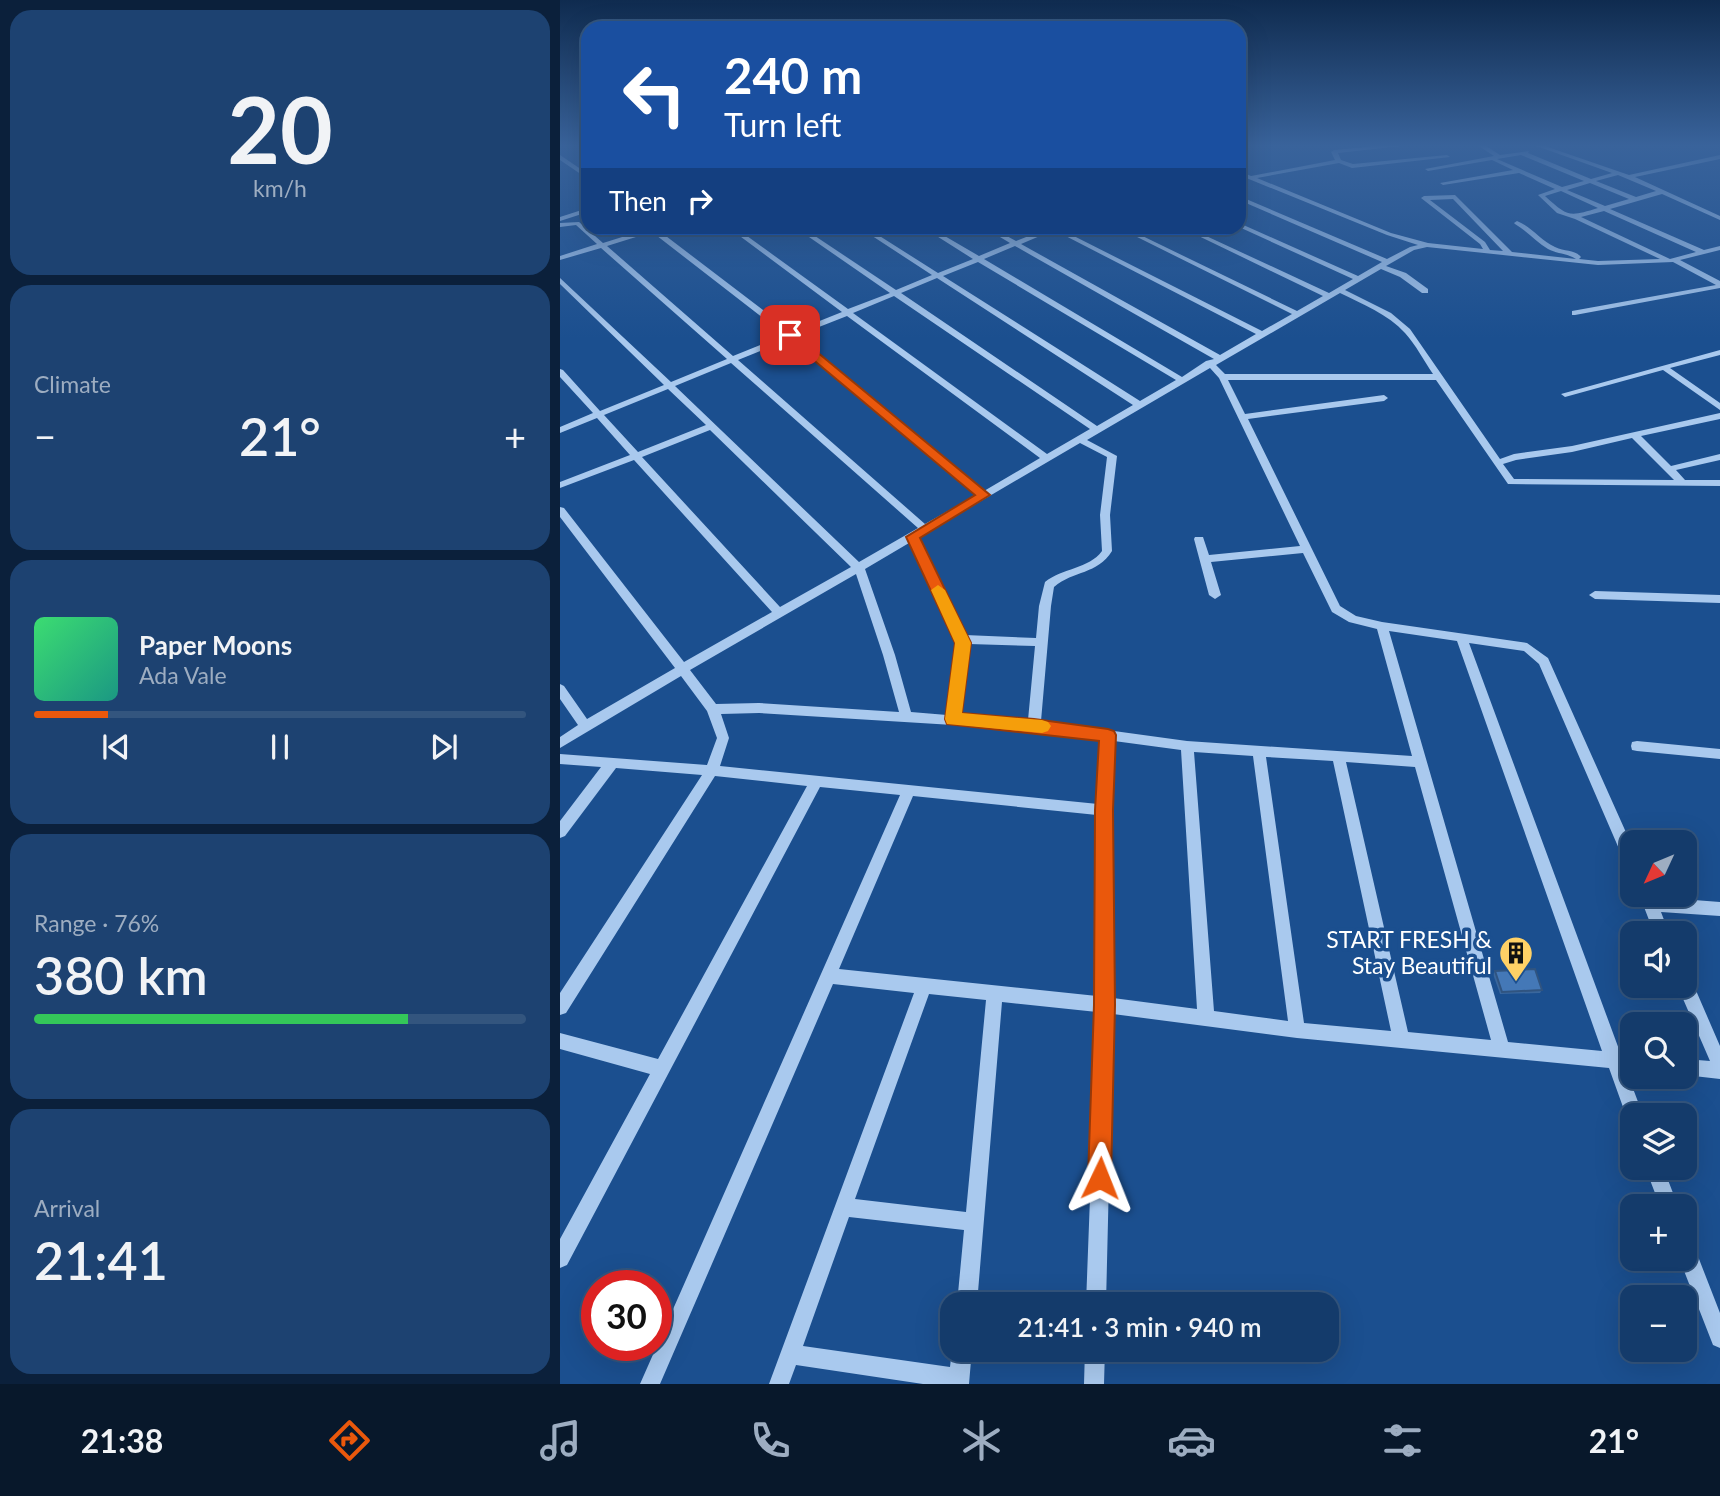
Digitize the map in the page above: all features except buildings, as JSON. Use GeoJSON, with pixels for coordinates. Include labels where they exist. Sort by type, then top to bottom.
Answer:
{"type":"FeatureCollection","features":[{"type":"Feature","properties":{"kind":"street"},"geometry":{"type":"LineString","coordinates":[[1262,209],[1385,264],[1425,290]]}},
{"type":"Feature","properties":{"kind":"street"},"geometry":{"type":"LineString","coordinates":[[1326,209],[1389,234],[1427,245],[1489,253],[1580,261],[1672,261],[1720,248]]}},
{"type":"Feature","properties":{"kind":"street"},"geometry":{"type":"LineString","coordinates":[[1438,209],[1483,243],[1489,253]]}},
{"type":"Feature","properties":{"kind":"street"},"geometry":{"type":"LineString","coordinates":[[1466,209],[1511,255]]}},
{"type":"Feature","properties":{"kind":"street"},"geometry":{"type":"LineString","coordinates":[[1557,209],[1720,285]]}},
{"type":"Feature","properties":{"kind":"street"},"geometry":{"type":"LineString","coordinates":[[1577,218],[1577,214],[1601,209]]}},
{"type":"Feature","properties":{"kind":"street"},"geometry":{"type":"LineString","coordinates":[[1605,209],[1702,252]]}},
{"type":"Feature","properties":{"kind":"street"},"geometry":{"type":"LineString","coordinates":[[1699,209],[1720,218]]}},
{"type":"Feature","properties":{"kind":"street"},"geometry":{"type":"LineString","coordinates":[[560,210],[564,218],[581,213]]}},
{"type":"Feature","properties":{"kind":"street"},"geometry":{"type":"LineString","coordinates":[[560,225],[577,223],[581,227]]}},
{"type":"Feature","properties":{"kind":"street"},"geometry":{"type":"LineString","coordinates":[[1517,223],[1530,229],[1549,247],[1574,253],[1580,261]]}},
{"type":"Feature","properties":{"kind":"street"},"geometry":{"type":"LineString","coordinates":[[1246,228],[1359,279]]}},
{"type":"Feature","properties":{"kind":"street"},"geometry":{"type":"LineString","coordinates":[[590,235],[926,530]]}},
{"type":"Feature","properties":{"kind":"street"},"geometry":{"type":"LineString","coordinates":[[560,258],[633,235]]}},
{"type":"Feature","properties":{"kind":"street"},"geometry":{"type":"LineString","coordinates":[[665,235],[983,495]]}},
{"type":"Feature","properties":{"kind":"street"},"geometry":{"type":"LineString","coordinates":[[742,235],[1046,458]]}},
{"type":"Feature","properties":{"kind":"street"},"geometry":{"type":"LineString","coordinates":[[810,235],[1096,429]]}},
{"type":"Feature","properties":{"kind":"street"},"geometry":{"type":"LineString","coordinates":[[874,235],[1138,404]]}},
{"type":"Feature","properties":{"kind":"street"},"geometry":{"type":"LineString","coordinates":[[939,235],[1181,380]]}},
{"type":"Feature","properties":{"kind":"street"},"geometry":{"type":"LineString","coordinates":[[1001,235],[1214,360],[1336,609],[1353,619],[1382,626],[1528,647],[1544,661],[1620,835]]}},
{"type":"Feature","properties":{"kind":"street"},"geometry":{"type":"LineString","coordinates":[[560,430],[1036,235]]}},
{"type":"Feature","properties":{"kind":"street"},"geometry":{"type":"LineString","coordinates":[[1068,235],[1262,334]]}},
{"type":"Feature","properties":{"kind":"street"},"geometry":{"type":"LineString","coordinates":[[1136,235],[1298,314]]}},
{"type":"Feature","properties":{"kind":"street"},"geometry":{"type":"LineString","coordinates":[[1200,235],[1329,296]]}},
{"type":"Feature","properties":{"kind":"street"},"geometry":{"type":"LineString","coordinates":[[560,743],[1214,360],[1412,248],[1427,245]]}},
{"type":"Feature","properties":{"kind":"street"},"geometry":{"type":"LineString","coordinates":[[560,280],[859,568],[889,655],[906,716]]}},
{"type":"Feature","properties":{"kind":"street"},"geometry":{"type":"LineString","coordinates":[[1575,313],[1720,285]]}},
{"type":"Feature","properties":{"kind":"street"},"geometry":{"type":"LineString","coordinates":[[1340,290],[1408,330],[1511,482],[1720,483]]}},
{"type":"Feature","properties":{"kind":"street"},"geometry":{"type":"LineString","coordinates":[[1565,394],[1666,369],[1720,352]]}},
{"type":"Feature","properties":{"kind":"street"},"geometry":{"type":"LineString","coordinates":[[1666,369],[1720,407]]}},
{"type":"Feature","properties":{"kind":"street"},"geometry":{"type":"LineString","coordinates":[[560,372],[780,614]]}},
{"type":"Feature","properties":{"kind":"street"},"geometry":{"type":"LineString","coordinates":[[1223,377],[1440,377]]}},
{"type":"Feature","properties":{"kind":"street"},"geometry":{"type":"LineString","coordinates":[[1241,417],[1384,398]]}},
{"type":"Feature","properties":{"kind":"street"},"geometry":{"type":"LineString","coordinates":[[1497,463],[1720,416]]}},
{"type":"Feature","properties":{"kind":"street"},"geometry":{"type":"LineString","coordinates":[[560,485],[710,427]]}},
{"type":"Feature","properties":{"kind":"street"},"geometry":{"type":"LineString","coordinates":[[1634,435],[1681,481]]}},
{"type":"Feature","properties":{"kind":"street"},"geometry":{"type":"LineString","coordinates":[[1034,725],[1049,586],[1060,577],[1099,562],[1107,551],[1105,515],[1112,456],[1079,439]]}},
{"type":"Feature","properties":{"kind":"street"},"geometry":{"type":"LineString","coordinates":[[1669,469],[1720,457]]}},
{"type":"Feature","properties":{"kind":"street"},"geometry":{"type":"LineString","coordinates":[[560,510],[713,709],[723,738],[711,772],[560,1007]]}},
{"type":"Feature","properties":{"kind":"street"},"geometry":{"type":"LineString","coordinates":[[912,537],[963,643],[953,719]]}},
{"type":"Feature","properties":{"kind":"street"},"geometry":{"type":"LineString","coordinates":[[1199,539],[1215,595]]}},
{"type":"Feature","properties":{"kind":"street"},"geometry":{"type":"LineString","coordinates":[[1205,559],[1307,549]]}},
{"type":"Feature","properties":{"kind":"street"},"geometry":{"type":"LineString","coordinates":[[1595,595],[1720,599]]}},
{"type":"Feature","properties":{"kind":"street"},"geometry":{"type":"LineString","coordinates":[[1382,626],[1502,1049]]}},
{"type":"Feature","properties":{"kind":"street"},"geometry":{"type":"LineString","coordinates":[[1461,637],[1629,1103]]}},
{"type":"Feature","properties":{"kind":"street"},"geometry":{"type":"LineString","coordinates":[[961,639],[1042,642]]}},
{"type":"Feature","properties":{"kind":"street"},"geometry":{"type":"LineString","coordinates":[[560,689],[585,726]]}},
{"type":"Feature","properties":{"kind":"street"},"geometry":{"type":"LineString","coordinates":[[713,709],[759,708],[1034,725],[1187,746],[1422,762]]}},
{"type":"Feature","properties":{"kind":"street"},"geometry":{"type":"LineString","coordinates":[[1096,1292],[1105,1005],[1104,810],[1108,735]]}},
{"type":"Feature","properties":{"kind":"street"},"geometry":{"type":"LineString","coordinates":[[1187,746],[1206,1018]]}},
{"type":"Feature","properties":{"kind":"street"},"geometry":{"type":"LineString","coordinates":[[1637,746],[1720,754]]}},
{"type":"Feature","properties":{"kind":"street"},"geometry":{"type":"LineString","coordinates":[[1259,751],[1297,1030]]}},
{"type":"Feature","properties":{"kind":"street"},"geometry":{"type":"LineString","coordinates":[[1338,756],[1401,1039]]}},
{"type":"Feature","properties":{"kind":"street"},"geometry":{"type":"LineString","coordinates":[[560,759],[1104,810]]}},
{"type":"Feature","properties":{"kind":"street"},"geometry":{"type":"LineString","coordinates":[[560,832],[612,763]]}},
{"type":"Feature","properties":{"kind":"street"},"geometry":{"type":"LineString","coordinates":[[560,1258],[816,781]]}},
{"type":"Feature","properties":{"kind":"street"},"geometry":{"type":"LineString","coordinates":[[650,1384],[909,791]]}},
{"type":"Feature","properties":{"kind":"street"},"geometry":{"type":"LineString","coordinates":[[1698,906],[1720,909]]}},
{"type":"Feature","properties":{"kind":"street"},"geometry":{"type":"LineString","coordinates":[[829,976],[1105,1005],[1297,1030],[1620,1061]]}},
{"type":"Feature","properties":{"kind":"street"},"geometry":{"type":"LineString","coordinates":[[779,1384],[924,986]]}},
{"type":"Feature","properties":{"kind":"street"},"geometry":{"type":"LineString","coordinates":[[968,1292],[995,994]]}},
{"type":"Feature","properties":{"kind":"street"},"geometry":{"type":"LineString","coordinates":[[1691,998],[1720,1065]]}},
{"type":"Feature","properties":{"kind":"street"},"geometry":{"type":"LineString","coordinates":[[560,1041],[663,1069]]}},
{"type":"Feature","properties":{"kind":"street"},"geometry":{"type":"LineString","coordinates":[[1697,1068],[1720,1071]]}},
{"type":"Feature","properties":{"kind":"street"},"geometry":{"type":"LineString","coordinates":[[842,1207],[975,1222]]}},
{"type":"Feature","properties":{"kind":"street"},"geometry":{"type":"LineString","coordinates":[[1694,1271],[1720,1338]]}},
{"type":"Feature","properties":{"kind":"street"},"geometry":{"type":"LineString","coordinates":[[789,1354],[959,1382],[961,1362]]}},
{"type":"Feature","properties":{"kind":"street"},"geometry":{"type":"LineString","coordinates":[[1094,1384],[1095,1362]]}},
{"type":"Feature","properties":{"kind":"slow traffic"},"geometry":{"type":"LineString","coordinates":[[938,590],[963,643],[953,719],[1042,726]]}},
{"type":"Feature","properties":{"kind":"place","name":"START FRESH & Stay Beautiful"},"geometry":{"type":"Point","coordinates":[1516,983]}},
{"type":"Feature","properties":{"kind":"route"},"geometry":{"type":"LineString","coordinates":[[790,335],[983,495],[912,537],[963,643],[953,719],[1034,725],[1108,735],[1104,810],[1105,1005],[1100,1178]]}}]}
